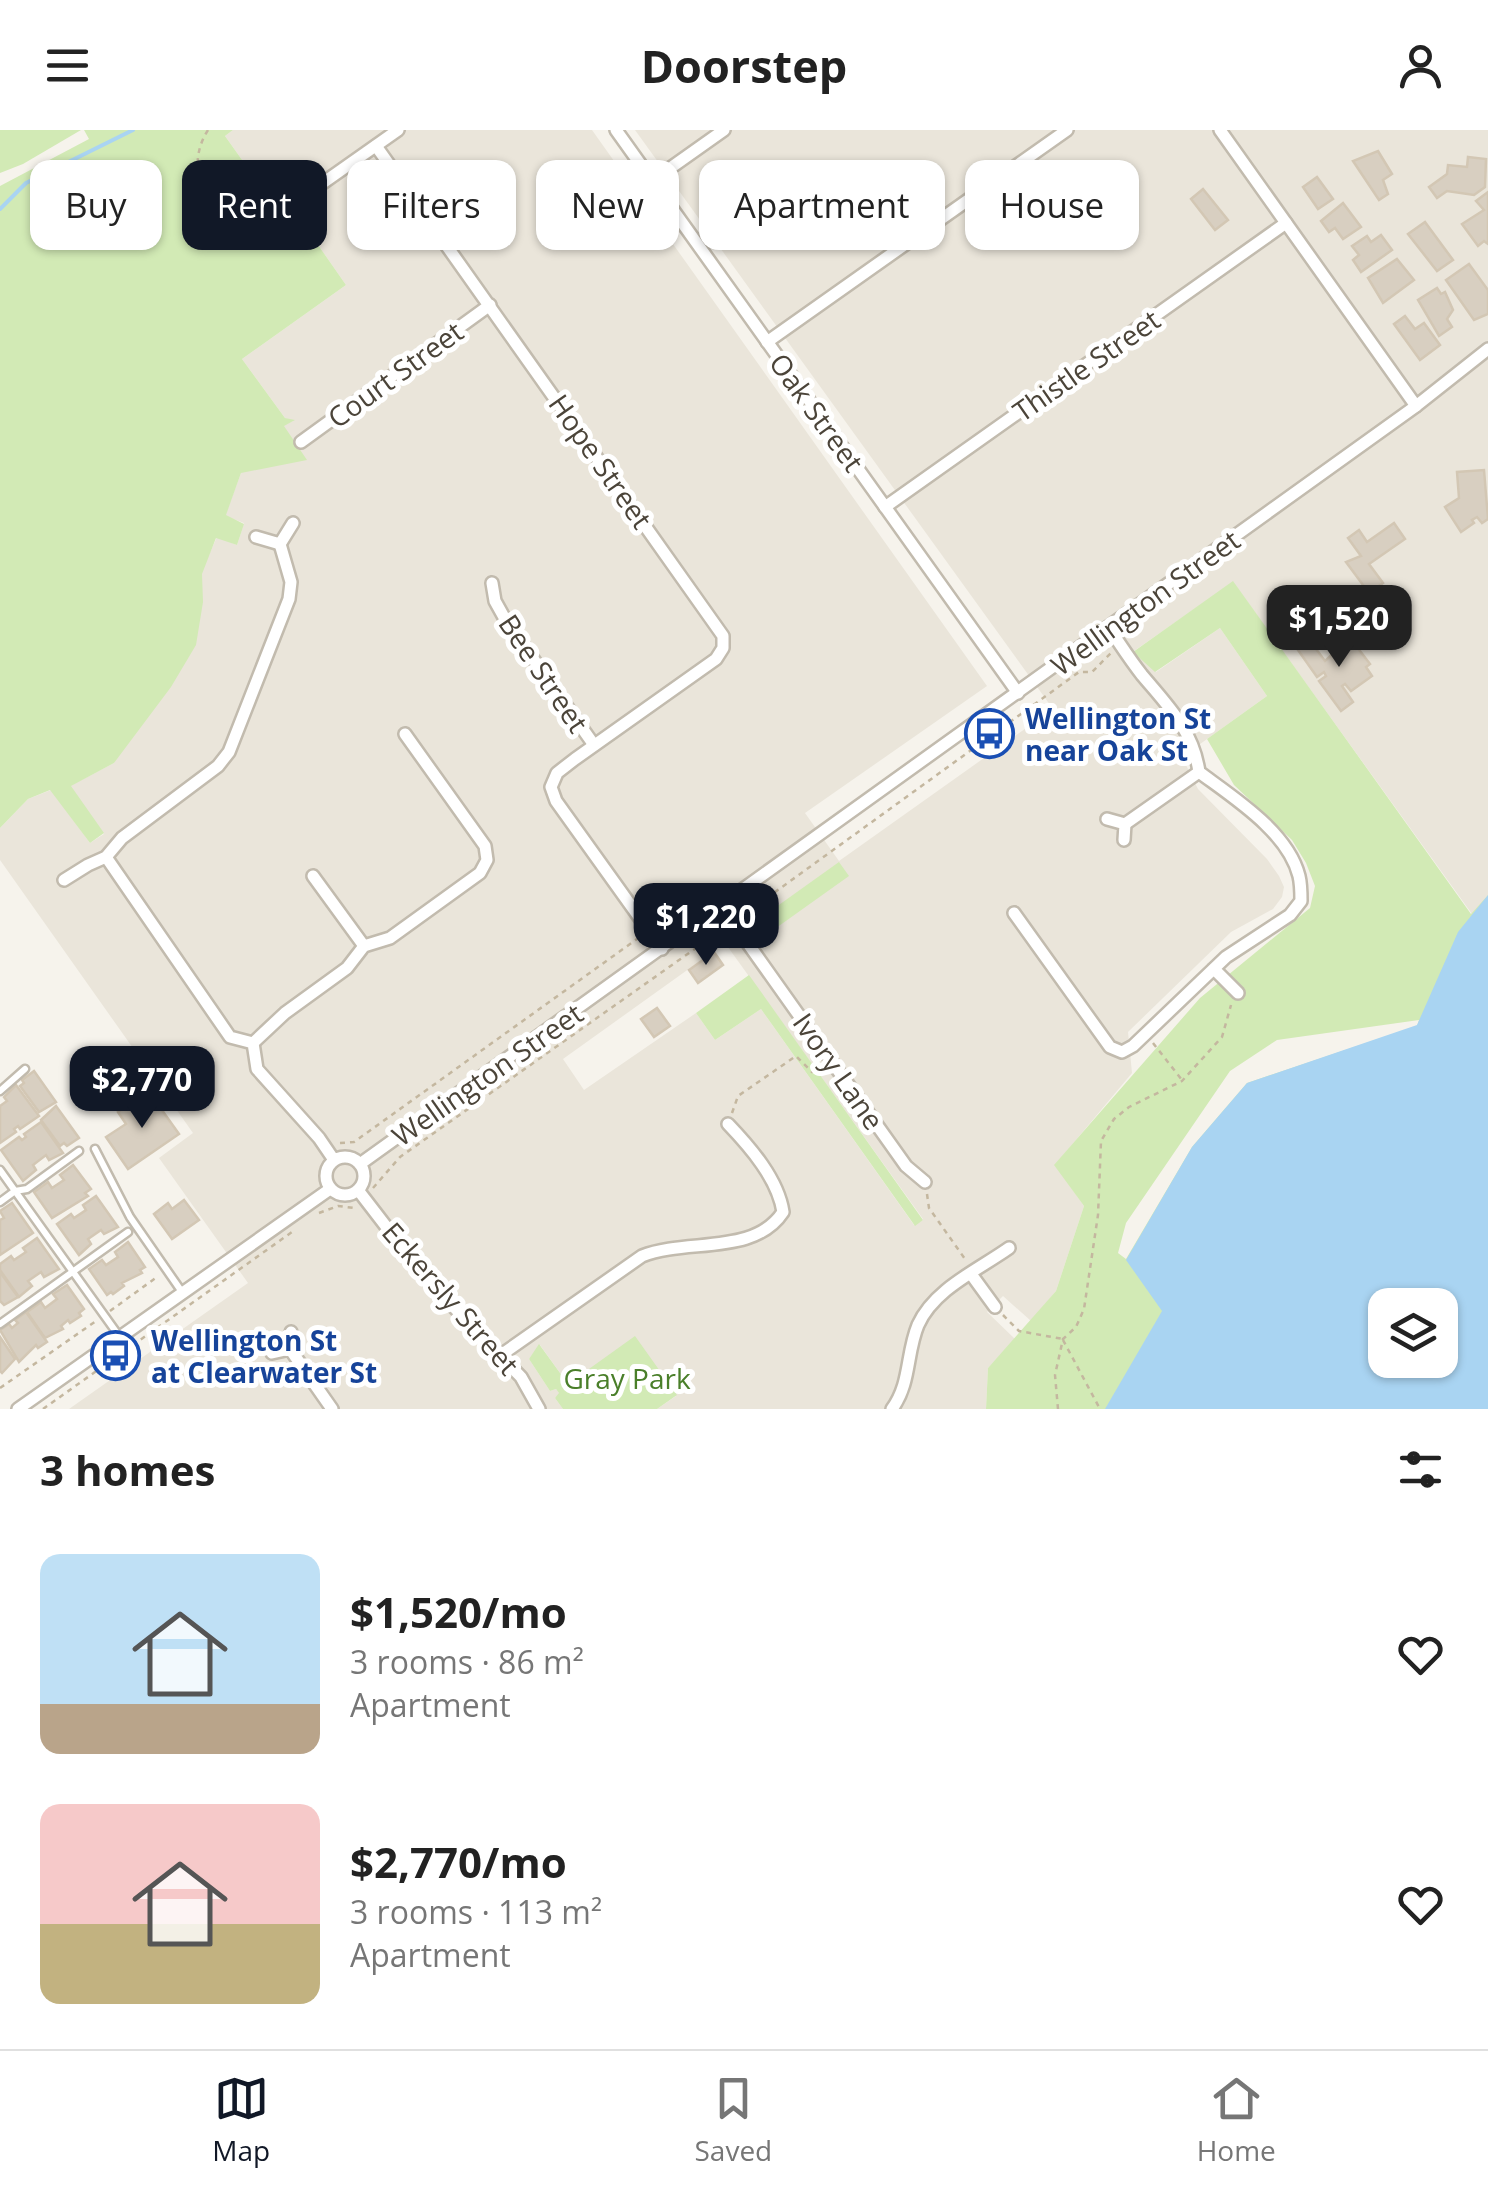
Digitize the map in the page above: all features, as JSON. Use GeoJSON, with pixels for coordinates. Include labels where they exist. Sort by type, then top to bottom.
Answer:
{"type":"FeatureCollection","features":[{"type":"Feature","properties":{"kind":"street"},"geometry":{"type":"LineString","coordinates":[[327,180],[398,130]]}},
{"type":"Feature","properties":{"kind":"street","name":"Oak Street"},"geometry":{"type":"LineString","coordinates":[[616,130],[637,160]]}},
{"type":"Feature","properties":{"kind":"street"},"geometry":{"type":"LineString","coordinates":[[679,162],[724,130]]}},
{"type":"Feature","properties":{"kind":"street"},"geometry":{"type":"LineString","coordinates":[[767,342],[1067,130]]}},
{"type":"Feature","properties":{"kind":"street"},"geometry":{"type":"LineString","coordinates":[[1220,130],[1416,406]]}},
{"type":"Feature","properties":{"kind":"street","name":"Hope Street"},"geometry":{"type":"LineString","coordinates":[[376,146],[723,636],[723,648],[716,659],[594,745]]}},
{"type":"Feature","properties":{"kind":"street","name":"Oak Street"},"geometry":{"type":"LineString","coordinates":[[679,219],[1018,693]]}},
{"type":"Feature","properties":{"kind":"street","name":"Thistle Street"},"geometry":{"type":"LineString","coordinates":[[886,507],[1286,223]]}},
{"type":"Feature","properties":{"kind":"street","name":"Court Street"},"geometry":{"type":"LineString","coordinates":[[301,442],[490,305]]}},
{"type":"Feature","properties":{"kind":"street","name":"Wellington Street"},"geometry":{"type":"LineString","coordinates":[[360,1164],[1110,628],[1488,350]]}},
{"type":"Feature","properties":{"kind":"street"},"geometry":{"type":"LineString","coordinates":[[64,880],[106,858],[122,838],[218,766],[228,752],[290,598],[291,582],[280,544],[293,523]]}},
{"type":"Feature","properties":{"kind":"street"},"geometry":{"type":"LineString","coordinates":[[256,537],[280,544]]}},
{"type":"Feature","properties":{"kind":"street","name":"Bee Street"},"geometry":{"type":"LineString","coordinates":[[492,583],[505,618],[594,745],[557,774],[552,792],[662,949]]}},
{"type":"Feature","properties":{"kind":"street"},"geometry":{"type":"LineString","coordinates":[[1014,914],[1117,1052],[1126,1051],[1226,957],[1290,916],[1301,901],[1299,875],[1280,841],[1199,772],[1196,748],[1173,708],[1142,674],[1110,628]]}},
{"type":"Feature","properties":{"kind":"street"},"geometry":{"type":"LineString","coordinates":[[253,1044],[285,1013],[347,968],[364,946],[390,938],[480,872],[487,860],[485,846],[405,734]]}},
{"type":"Feature","properties":{"kind":"street"},"geometry":{"type":"LineString","coordinates":[[1107,820],[1125,824],[1199,772]]}},
{"type":"Feature","properties":{"kind":"street"},"geometry":{"type":"LineString","coordinates":[[1124,840],[1125,824]]}},
{"type":"Feature","properties":{"kind":"street"},"geometry":{"type":"LineString","coordinates":[[106,858],[230,1036],[253,1044]]}},
{"type":"Feature","properties":{"kind":"street"},"geometry":{"type":"LineString","coordinates":[[313,876],[364,946]]}},
{"type":"Feature","properties":{"kind":"street","name":"Ivory Lane"},"geometry":{"type":"LineString","coordinates":[[722,907],[906,1166],[925,1182]]}},
{"type":"Feature","properties":{"kind":"street"},"geometry":{"type":"LineString","coordinates":[[1214,969],[1236,991]]}},
{"type":"Feature","properties":{"kind":"street"},"geometry":{"type":"LineString","coordinates":[[253,1044],[257,1068],[334,1160]]}},
{"type":"Feature","properties":{"kind":"street"},"geometry":{"type":"LineString","coordinates":[[501,1356],[642,1256],[663,1248],[732,1243],[772,1229],[783,1212],[780,1196],[744,1140],[728,1124]]}},
{"type":"Feature","properties":{"kind":"street"},"geometry":{"type":"LineString","coordinates":[[348,1157],[360,1164],[364,1178],[362,1195],[344,1196],[330,1189],[325,1173],[334,1160],[348,1157]]}},
{"type":"Feature","properties":{"kind":"street"},"geometry":{"type":"LineString","coordinates":[[18,1409],[330,1189]]}},
{"type":"Feature","properties":{"kind":"street","name":"Eckersly Street"},"geometry":{"type":"LineString","coordinates":[[362,1195],[425,1277],[522,1377],[538,1409]]}},
{"type":"Feature","properties":{"kind":"street"},"geometry":{"type":"LineString","coordinates":[[892,1409],[904,1390],[918,1326],[940,1295],[1009,1248]]}},
{"type":"Feature","properties":{"kind":"street"},"geometry":{"type":"LineString","coordinates":[[971,1274],[995,1306]]}},
{"type":"Feature","properties":{"kind":"street"},"geometry":{"type":"LineString","coordinates":[[291,1332],[290,1349],[332,1409]]}},
{"type":"Feature","properties":{"kind":"street"},"geometry":{"type":"LineString","coordinates":[[272,1353],[290,1349]]}},
{"type":"Feature","properties":{"kind":"lane"},"geometry":{"type":"LineString","coordinates":[[0,1091],[26,1069]]}},
{"type":"Feature","properties":{"kind":"lane"},"geometry":{"type":"LineString","coordinates":[[95,1149],[130,1217],[182,1292]]}},
{"type":"Feature","properties":{"kind":"lane"},"geometry":{"type":"LineString","coordinates":[[0,1202],[15,1191],[27,1189],[80,1151]]}},
{"type":"Feature","properties":{"kind":"lane"},"geometry":{"type":"LineString","coordinates":[[0,1170],[119,1336]]}},
{"type":"Feature","properties":{"kind":"lane"},"geometry":{"type":"LineString","coordinates":[[0,1324],[128,1232]]}},
{"type":"Feature","properties":{"kind":"path"},"geometry":{"type":"LineString","coordinates":[[197,160],[208,130]]}},
{"type":"Feature","properties":{"kind":"path"},"geometry":{"type":"LineString","coordinates":[[319,1213],[338,1206],[351,1210],[400,1156],[732,923],[1078,672],[1092,672],[1121,644]]}},
{"type":"Feature","properties":{"kind":"path"},"geometry":{"type":"LineString","coordinates":[[324,1145],[354,1142],[628,948],[647,929]]}},
{"type":"Feature","properties":{"kind":"path"},"geometry":{"type":"LineString","coordinates":[[1058,1409],[1055,1376],[1063,1339],[1076,1327],[1084,1309],[1098,1215],[1101,1141],[1128,1107],[1182,1080],[1225,1032],[1236,991]]}},
{"type":"Feature","properties":{"kind":"path"},"geometry":{"type":"LineString","coordinates":[[1146,1034],[1182,1080]]}},
{"type":"Feature","properties":{"kind":"path"},"geometry":{"type":"LineString","coordinates":[[728,1124],[738,1096],[796,1056],[812,1072],[830,1061]]}},
{"type":"Feature","properties":{"kind":"path"},"geometry":{"type":"LineString","coordinates":[[925,1182],[929,1208],[971,1267],[971,1274]]}},
{"type":"Feature","properties":{"kind":"path"},"geometry":{"type":"LineString","coordinates":[[42,1409],[304,1224]]}},
{"type":"Feature","properties":{"kind":"path"},"geometry":{"type":"LineString","coordinates":[[0,1388],[166,1270]]}},
{"type":"Feature","properties":{"kind":"path"},"geometry":{"type":"LineString","coordinates":[[995,1306],[1018,1331],[1063,1339]]}},
{"type":"Feature","properties":{"kind":"path"},"geometry":{"type":"LineString","coordinates":[[1063,1339],[1100,1409]]}},
{"type":"Feature","properties":{"kind":"shaded area"},"geometry":{"type":"Polygon","coordinates":[[[233,130],[592,130],[613,160],[536,160],[536,250],[677,250],[987,686],[805,813],[839,861],[1053,709],[722,250],[945,250],[945,160],[699,160],[699,219],[679,191],[679,160],[657,160],[635,130],[1488,130],[1488,895],[1472,914],[1233,582],[1134,651],[1156,672],[1220,628],[1267,696],[1182,757],[1198,789],[1267,859],[1284,887],[1273,909],[1231,932],[1128,1032],[1132,1073],[1055,1165],[1084,1206],[1056,1291],[1031,1321],[1003,1296],[987,1312],[1015,1339],[988,1368],[986,1409],[657,1409],[676,1396],[568,1384],[540,1345],[529,1359],[550,1391],[556,1389],[560,1394],[555,1398],[563,1409],[69,1409],[248,1283],[159,1158],[193,1133],[0,860],[0,828],[28,799],[51,790],[90,843],[104,834],[70,786],[114,763],[217,537],[237,545],[244,523],[225,516],[241,473],[284,425],[293,421],[285,418],[242,359],[346,285],[322,250],[327,250],[327,160],[242,160],[225,136],[233,130]],[[725,943],[563,1059],[584,1090],[696,1013],[715,1040],[761,1009],[914,1225],[923,1220],[725,943]]]}},
{"type":"Feature","properties":{"kind":"green space"},"geometry":{"type":"Polygon","coordinates":[[[0,130],[81,130],[0,173],[0,130]]]}},
{"type":"Feature","properties":{"kind":"green space"},"geometry":{"type":"Polygon","coordinates":[[[84,130],[233,130],[225,136],[242,160],[182,160],[182,250],[322,250],[346,285],[242,359],[285,418],[295,420],[284,426],[307,460],[241,473],[226,515],[244,524],[237,545],[216,538],[202,574],[203,602],[196,645],[171,687],[114,763],[71,786],[104,833],[90,843],[50,790],[28,799],[0,828],[0,186],[30,170],[30,250],[162,250],[162,160],[49,160],[89,139],[84,130]]]}},
{"type":"Feature","properties":{"kind":"green space"},"geometry":{"type":"Polygon","coordinates":[[[1233,581],[1471,914],[1488,895],[1488,1409],[986,1409],[988,1368],[1056,1291],[1084,1206],[1054,1165],[1200,998],[1310,908],[1315,886],[1292,840],[1234,785],[1207,739],[1267,696],[1220,628],[1155,672],[1133,652],[1233,581]],[[1419,1020],[1277,1040],[1230,1071],[1126,1223],[1118,1253],[1126,1259],[1192,1147],[1247,1083],[1417,1026],[1419,1020]]]}},
{"type":"Feature","properties":{"kind":"green space"},"geometry":{"type":"Polygon","coordinates":[[[839,862],[849,876],[762,938],[757,928],[762,917],[839,862]]]}},
{"type":"Feature","properties":{"kind":"green space"},"geometry":{"type":"Polygon","coordinates":[[[749,975],[923,1220],[915,1226],[761,1009],[715,1040],[696,1013],[749,975]]]}},
{"type":"Feature","properties":{"kind":"green space","name":"Gray Park"},"geometry":{"type":"Polygon","coordinates":[[[635,1336],[677,1395],[657,1409],[563,1409],[555,1398],[559,1393],[556,1389],[550,1391],[529,1359],[539,1344],[568,1384],[635,1336]]]}},
{"type":"Feature","properties":{"kind":"water"},"geometry":{"type":"Polygon","coordinates":[[[1488,895],[1488,1409],[1105,1409],[1162,1311],[1126,1260],[1192,1147],[1247,1083],[1417,1025],[1458,932],[1488,895]]]}},
{"type":"Feature","properties":{"kind":"building"},"geometry":{"type":"Polygon","coordinates":[[[1378,151],[1392,174],[1383,180],[1388,194],[1379,200],[1353,161],[1378,151]]]}},
{"type":"Feature","properties":{"kind":"building"},"geometry":{"type":"Polygon","coordinates":[[[1468,157],[1486,159],[1485,187],[1474,195],[1447,191],[1437,198],[1429,187],[1447,174],[1448,165],[1467,167],[1468,157]]]}},
{"type":"Feature","properties":{"kind":"building"},"geometry":{"type":"Polygon","coordinates":[[[1317,177],[1333,199],[1318,209],[1303,187],[1317,177]]]}},
{"type":"Feature","properties":{"kind":"building"},"geometry":{"type":"Polygon","coordinates":[[[1203,189],[1228,220],[1215,230],[1191,199],[1203,189]]]}},
{"type":"Feature","properties":{"kind":"building"},"geometry":{"type":"Polygon","coordinates":[[[1488,192],[1488,244],[1484,241],[1478,246],[1462,224],[1484,210],[1476,201],[1488,192]]]}},
{"type":"Feature","properties":{"kind":"building"},"geometry":{"type":"Polygon","coordinates":[[[1343,203],[1361,227],[1343,239],[1335,228],[1329,232],[1321,221],[1343,203]]]}},
{"type":"Feature","properties":{"kind":"building"},"geometry":{"type":"Polygon","coordinates":[[[1425,222],[1453,260],[1437,271],[1408,234],[1425,222]]]}},
{"type":"Feature","properties":{"kind":"building"},"geometry":{"type":"Polygon","coordinates":[[[1381,235],[1392,250],[1361,272],[1353,260],[1359,255],[1352,246],[1367,236],[1371,242],[1381,235]]]}},
{"type":"Feature","properties":{"kind":"building"},"geometry":{"type":"Polygon","coordinates":[[[1397,259],[1414,280],[1383,303],[1368,278],[1397,259]]]}},
{"type":"Feature","properties":{"kind":"building"},"geometry":{"type":"Polygon","coordinates":[[[1469,264],[1488,290],[1488,314],[1474,320],[1446,280],[1469,264]]]}},
{"type":"Feature","properties":{"kind":"building"},"geometry":{"type":"Polygon","coordinates":[[[1437,288],[1441,294],[1445,292],[1453,310],[1447,319],[1452,327],[1439,336],[1418,300],[1437,288]]]}},
{"type":"Feature","properties":{"kind":"building"},"geometry":{"type":"Polygon","coordinates":[[[1405,316],[1415,329],[1424,323],[1440,345],[1420,360],[1394,324],[1405,316]]]}},
{"type":"Feature","properties":{"kind":"building"},"geometry":{"type":"Polygon","coordinates":[[[1484,470],[1488,519],[1482,523],[1477,517],[1461,532],[1445,507],[1459,498],[1457,472],[1484,470]]]}},
{"type":"Feature","properties":{"kind":"building"},"geometry":{"type":"Polygon","coordinates":[[[1394,523],[1405,539],[1369,564],[1383,583],[1369,593],[1346,562],[1361,556],[1348,538],[1359,530],[1367,542],[1394,523]]]}},
{"type":"Feature","properties":{"kind":"building"},"geometry":{"type":"Polygon","coordinates":[[[1350,638],[1370,664],[1366,667],[1372,676],[1351,691],[1345,684],[1342,686],[1353,702],[1341,711],[1319,681],[1326,676],[1324,672],[1317,677],[1298,650],[1310,641],[1325,661],[1350,638]]]}},
{"type":"Feature","properties":{"kind":"building"},"geometry":{"type":"Polygon","coordinates":[[[714,952],[723,965],[698,983],[689,970],[714,952]]]}},
{"type":"Feature","properties":{"kind":"building"},"geometry":{"type":"Polygon","coordinates":[[[657,1008],[670,1026],[654,1037],[641,1019],[657,1008]]]}},
{"type":"Feature","properties":{"kind":"building"},"geometry":{"type":"Polygon","coordinates":[[[34,1071],[56,1102],[39,1112],[20,1086],[34,1071]]]}},
{"type":"Feature","properties":{"kind":"building"},"geometry":{"type":"Polygon","coordinates":[[[16,1085],[39,1116],[20,1129],[18,1126],[0,1143],[0,1106],[16,1085]]]}},
{"type":"Feature","properties":{"kind":"building"},"geometry":{"type":"Polygon","coordinates":[[[149,1092],[179,1134],[128,1169],[106,1137],[126,1124],[118,1112],[149,1092]]]}},
{"type":"Feature","properties":{"kind":"building"},"geometry":{"type":"Polygon","coordinates":[[[56,1106],[79,1138],[67,1146],[60,1146],[41,1120],[56,1106]]]}},
{"type":"Feature","properties":{"kind":"building"},"geometry":{"type":"Polygon","coordinates":[[[41,1122],[63,1153],[49,1160],[46,1155],[33,1165],[36,1170],[23,1181],[1,1150],[19,1137],[22,1140],[41,1122]]]}},
{"type":"Feature","properties":{"kind":"building"},"geometry":{"type":"Polygon","coordinates":[[[73,1165],[91,1189],[85,1193],[88,1196],[52,1218],[34,1192],[48,1182],[52,1188],[64,1180],[60,1175],[73,1165]]]}},
{"type":"Feature","properties":{"kind":"building"},"geometry":{"type":"Polygon","coordinates":[[[96,1196],[118,1227],[104,1234],[101,1230],[88,1239],[91,1244],[79,1255],[57,1224],[86,1210],[83,1205],[96,1196]]]}},
{"type":"Feature","properties":{"kind":"building"},"geometry":{"type":"Polygon","coordinates":[[[184,1200],[199,1220],[172,1239],[154,1214],[168,1203],[172,1209],[184,1200]]]}},
{"type":"Feature","properties":{"kind":"building"},"geometry":{"type":"Polygon","coordinates":[[[12,1203],[33,1233],[0,1255],[0,1220],[4,1218],[0,1211],[12,1203]]]}},
{"type":"Feature","properties":{"kind":"building"},"geometry":{"type":"Polygon","coordinates":[[[37,1238],[59,1269],[44,1277],[41,1272],[28,1281],[32,1286],[19,1297],[0,1264],[26,1252],[23,1248],[37,1238]]]}},
{"type":"Feature","properties":{"kind":"building"},"geometry":{"type":"Polygon","coordinates":[[[128,1242],[145,1267],[140,1270],[142,1273],[107,1295],[89,1269],[102,1260],[106,1265],[118,1257],[115,1252],[128,1242]]]}},
{"type":"Feature","properties":{"kind":"building"},"geometry":{"type":"Polygon","coordinates":[[[0,1272],[18,1297],[4,1305],[0,1301],[0,1272]]]}},
{"type":"Feature","properties":{"kind":"building"},"geometry":{"type":"Polygon","coordinates":[[[67,1285],[84,1309],[79,1313],[81,1316],[70,1323],[68,1320],[61,1326],[63,1329],[45,1338],[27,1312],[41,1302],[45,1308],[57,1299],[53,1294],[67,1285]]]}},
{"type":"Feature","properties":{"kind":"building"},"geometry":{"type":"Polygon","coordinates":[[[26,1312],[47,1342],[38,1348],[36,1345],[19,1362],[0,1330],[9,1324],[12,1328],[18,1323],[15,1320],[26,1312]]]}},
{"type":"Feature","properties":{"kind":"building"},"geometry":{"type":"Polygon","coordinates":[[[0,1337],[15,1359],[2,1373],[0,1371],[0,1337]]]}},
{"type":"Feature","properties":{"kind":"waterway"},"geometry":{"type":"LineString","coordinates":[[0,209],[26,183],[133,130]]}},
{"type":"Feature","properties":{"kind":"place","name":"Wellington St near Oak St"},"geometry":{"type":"Point","coordinates":[990,734]}},
{"type":"Feature","properties":{"kind":"place","name":"Wellington St at Clearwater St"},"geometry":{"type":"Point","coordinates":[116,1356]}}]}
